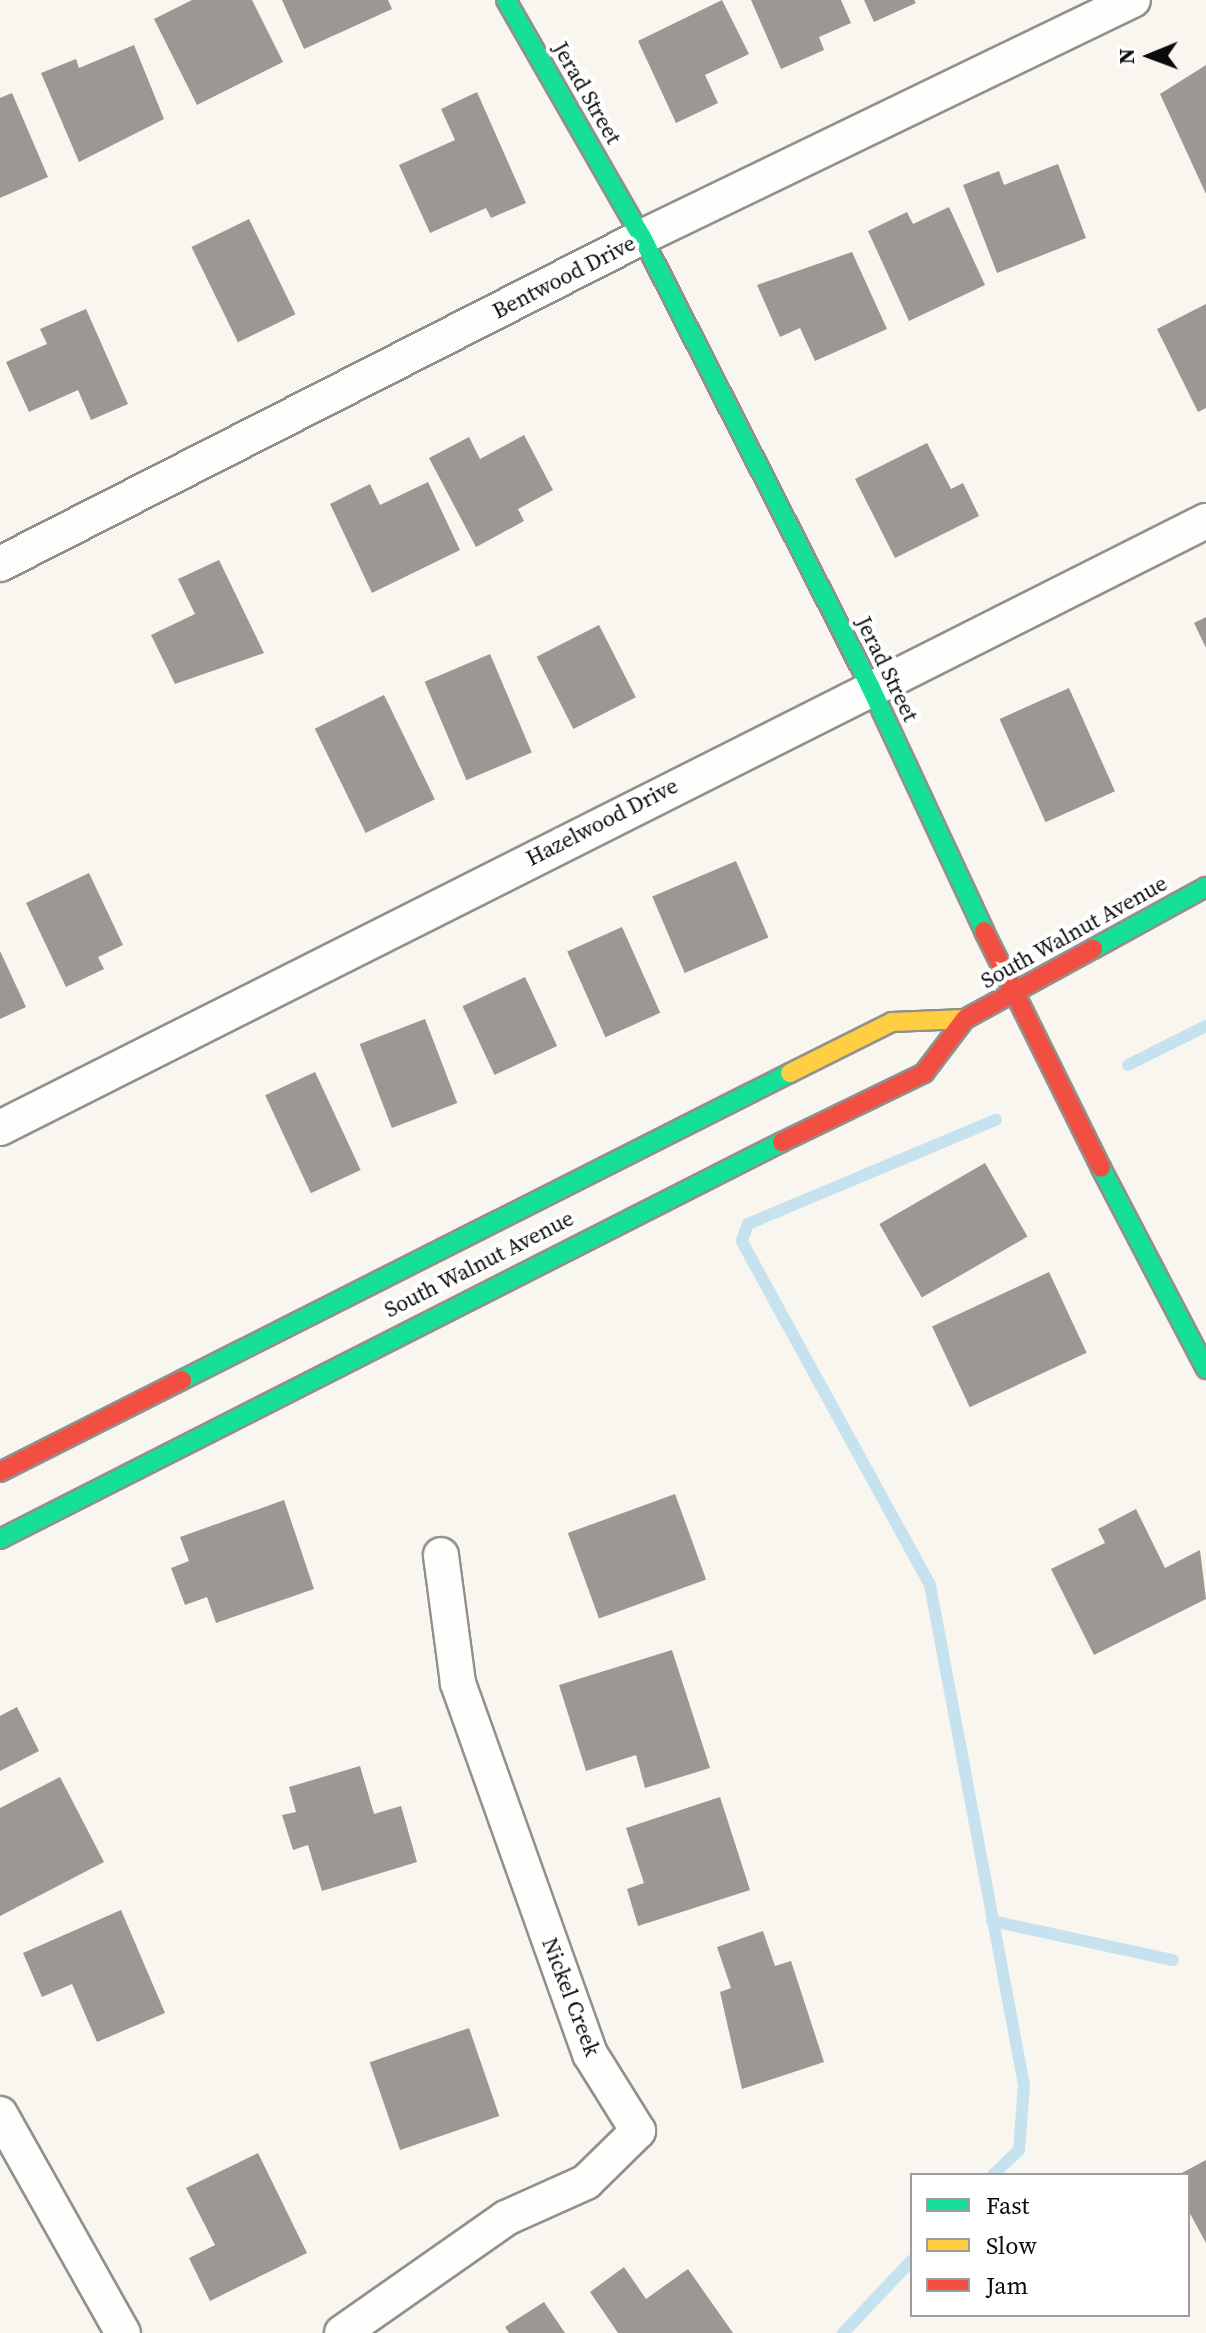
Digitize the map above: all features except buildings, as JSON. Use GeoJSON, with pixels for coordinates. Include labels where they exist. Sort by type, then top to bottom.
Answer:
{"type":"FeatureCollection","features":[{"type":"Feature","properties":{"kind":"street","name":"Jerad Street"},"geometry":{"type":"LineString","coordinates":[[506,0],[642,237],[870,686],[1012,991],[1204,1362]]}},
{"type":"Feature","properties":{"kind":"street","name":"Bentwood Drive"},"geometry":{"type":"LineString","coordinates":[[0,564],[642,237],[1133,0]]}},
{"type":"Feature","properties":{"kind":"street","name":"Hazelwood Drive"},"geometry":{"type":"LineString","coordinates":[[0,1128],[870,686],[1206,521]]}},
{"type":"Feature","properties":{"kind":"street","name":"South Walnut Avenue"},"geometry":{"type":"LineString","coordinates":[[0,1539],[526,1266],[924,1073],[965,1019],[1206,887]]}},
{"type":"Feature","properties":{"kind":"street","name":"South Walnut Avenue"},"geometry":{"type":"LineString","coordinates":[[0,1472],[892,1022],[965,1019]]}},
{"type":"Feature","properties":{"kind":"street","name":"Nickel Creek"},"geometry":{"type":"LineString","coordinates":[[342,2333],[506,2218],[586,2182],[638,2131],[590,2054],[458,1683],[441,1555]]}},
{"type":"Feature","properties":{"kind":"street"},"geometry":{"type":"LineString","coordinates":[[0,2114],[123,2333]]}},
{"type":"Feature","properties":{"kind":"waterway"},"geometry":{"type":"LineString","coordinates":[[1128,1065],[1206,1026]]}},
{"type":"Feature","properties":{"kind":"waterway"},"geometry":{"type":"LineString","coordinates":[[995,2173],[1019,2150],[1024,2085],[930,1585],[742,1241],[748,1224],[996,1120]]}},
{"type":"Feature","properties":{"kind":"waterway"},"geometry":{"type":"LineString","coordinates":[[992,1921],[1173,1960]]}},
{"type":"Feature","properties":{"kind":"waterway"},"geometry":{"type":"LineString","coordinates":[[843,2333],[910,2262]]}},
{"type":"Feature","properties":{"kind":"traffic: fast"},"geometry":{"type":"LineString","coordinates":[[506,0],[642,237],[870,686],[984,931]]}},
{"type":"Feature","properties":{"kind":"traffic: fast"},"geometry":{"type":"LineString","coordinates":[[1093,949],[1206,887]]}},
{"type":"Feature","properties":{"kind":"traffic: fast"},"geometry":{"type":"LineString","coordinates":[[182,1380],[790,1073]]}},
{"type":"Feature","properties":{"kind":"traffic: fast"},"geometry":{"type":"LineString","coordinates":[[0,1539],[782,1142]]}},
{"type":"Feature","properties":{"kind":"traffic: fast"},"geometry":{"type":"LineString","coordinates":[[1101,1168],[1206,1369]]}},
{"type":"Feature","properties":{"kind":"traffic: slow"},"geometry":{"type":"LineString","coordinates":[[790,1073],[892,1022],[965,1019]]}},
{"type":"Feature","properties":{"kind":"traffic: jam"},"geometry":{"type":"LineString","coordinates":[[984,931],[1101,1168]]}},
{"type":"Feature","properties":{"kind":"traffic: jam"},"geometry":{"type":"LineString","coordinates":[[782,1142],[924,1073],[965,1019],[1093,949]]}},
{"type":"Feature","properties":{"kind":"traffic: jam"},"geometry":{"type":"LineString","coordinates":[[0,1472],[182,1380]]}}]}
